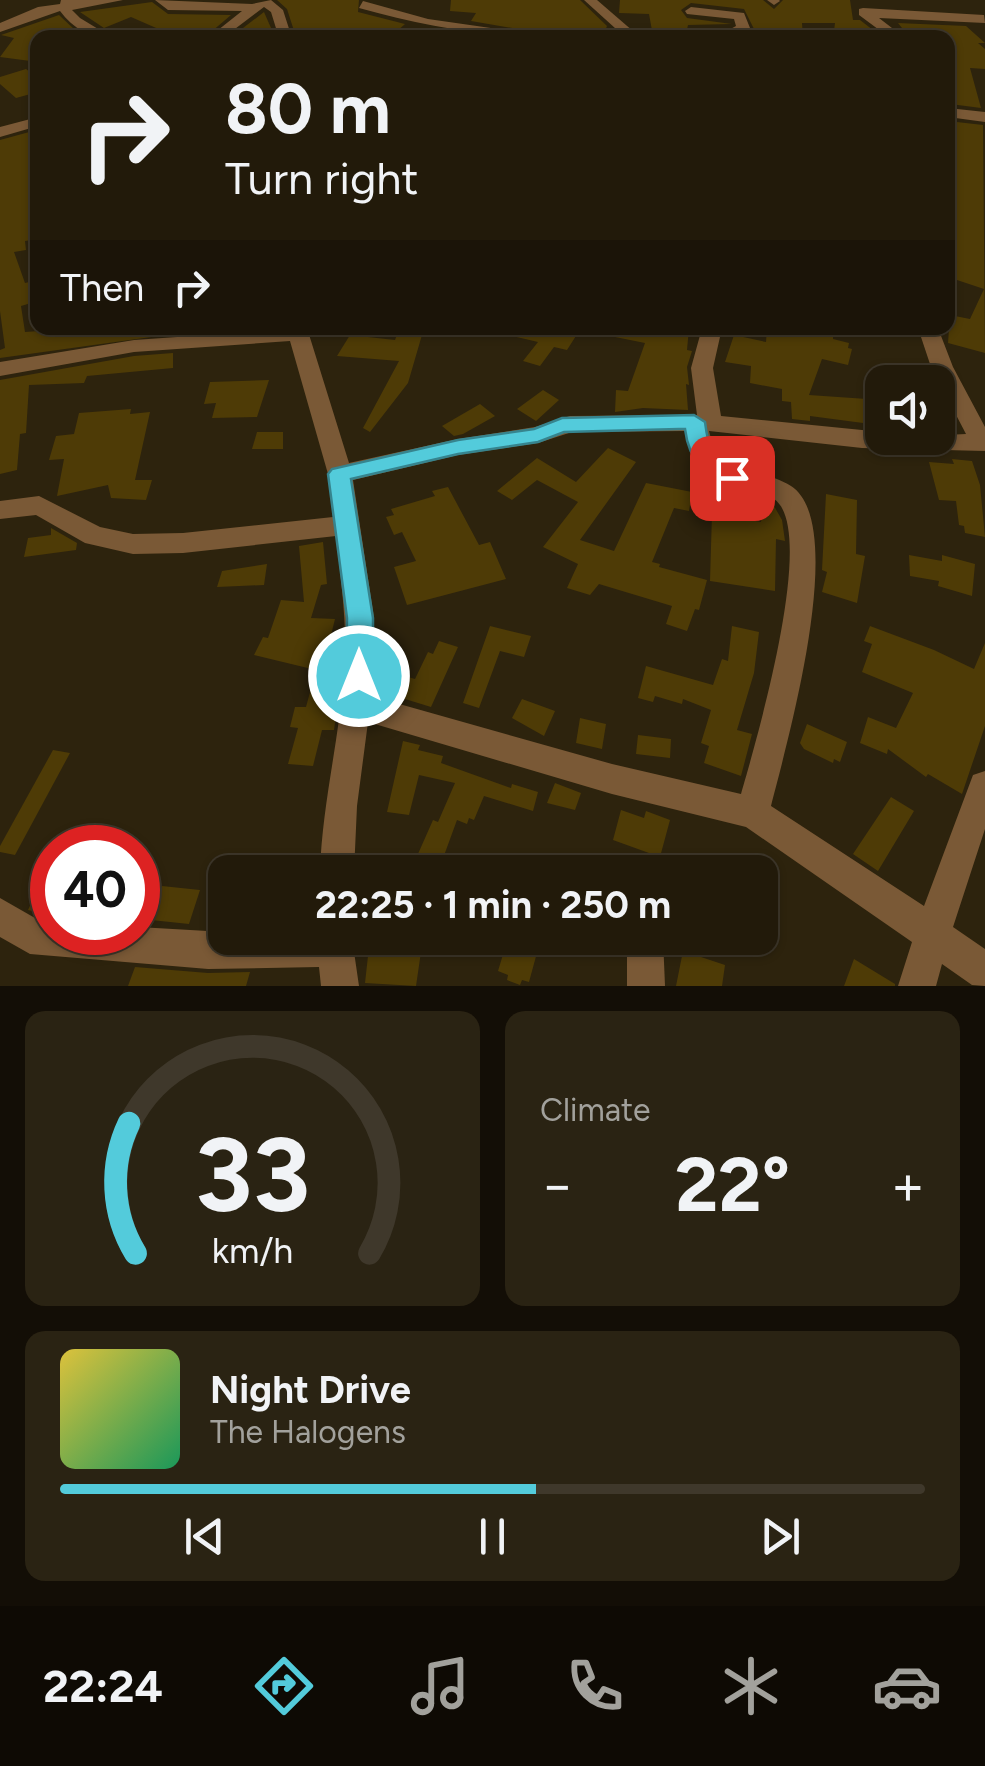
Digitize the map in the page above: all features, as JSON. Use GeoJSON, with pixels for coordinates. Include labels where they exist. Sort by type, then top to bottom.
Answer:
{"type":"FeatureCollection","features":[{"type":"Feature","properties":{"kind":"street"},"geometry":{"type":"LineString","coordinates":[[0,28],[27,14],[66,2],[117,0]]}},
{"type":"Feature","properties":{"kind":"street"},"geometry":{"type":"LineString","coordinates":[[161,0],[168,6],[262,3],[277,10],[283,30]]}},
{"type":"Feature","properties":{"kind":"street"},"geometry":{"type":"LineString","coordinates":[[590,0],[626,30]]}},
{"type":"Feature","properties":{"kind":"street"},"geometry":{"type":"LineString","coordinates":[[852,0],[888,30]]}},
{"type":"Feature","properties":{"kind":"street"},"geometry":{"type":"LineString","coordinates":[[926,0],[934,13],[942,17]]}},
{"type":"Feature","properties":{"kind":"street"},"geometry":{"type":"LineString","coordinates":[[66,2],[66,12],[74,21],[91,30]]}},
{"type":"Feature","properties":{"kind":"street"},"geometry":{"type":"LineString","coordinates":[[225,30],[262,3]]}},
{"type":"Feature","properties":{"kind":"street"},"geometry":{"type":"LineString","coordinates":[[974,3],[973,12],[984,20]]}},
{"type":"Feature","properties":{"kind":"street"},"geometry":{"type":"LineString","coordinates":[[363,5],[427,23],[487,30]]}},
{"type":"Feature","properties":{"kind":"street"},"geometry":{"type":"LineString","coordinates":[[692,12],[740,16],[743,28],[738,30]]}},
{"type":"Feature","properties":{"kind":"street"},"geometry":{"type":"LineString","coordinates":[[864,12],[984,20]]}},
{"type":"Feature","properties":{"kind":"street"},"geometry":{"type":"LineString","coordinates":[[423,30],[427,23]]}},
{"type":"Feature","properties":{"kind":"street"},"geometry":{"type":"LineString","coordinates":[[955,114],[983,119]]}},
{"type":"Feature","properties":{"kind":"street"},"geometry":{"type":"LineString","coordinates":[[0,132],[30,123]]}},
{"type":"Feature","properties":{"kind":"street"},"geometry":{"type":"LineString","coordinates":[[0,369],[134,346],[246,335]]}},
{"type":"Feature","properties":{"kind":"street"},"geometry":{"type":"LineString","coordinates":[[298,335],[340,474],[360,618],[355,706],[340,806],[338,855]]}},
{"type":"Feature","properties":{"kind":"street"},"geometry":{"type":"LineString","coordinates":[[710,335],[702,368],[698,449],[708,465],[732,478],[781,492],[796,504],[804,520],[799,606],[786,684],[754,813]]}},
{"type":"Feature","properties":{"kind":"street"},"geometry":{"type":"LineString","coordinates":[[931,335],[942,367],[984,443]]}},
{"type":"Feature","properties":{"kind":"street"},"geometry":{"type":"LineString","coordinates":[[340,474],[458,447],[538,435],[562,425],[702,423],[862,440],[984,443]]}},
{"type":"Feature","properties":{"kind":"street"},"geometry":{"type":"LineString","coordinates":[[0,510],[39,505],[94,536],[133,544],[183,543],[348,525]]}},
{"type":"Feature","properties":{"kind":"street"},"geometry":{"type":"LineString","coordinates":[[355,706],[595,775],[754,813],[846,871],[985,972]]}},
{"type":"Feature","properties":{"kind":"street"},"geometry":{"type":"LineString","coordinates":[[917,986],[955,862],[985,786]]}},
{"type":"Feature","properties":{"kind":"street"},"geometry":{"type":"LineString","coordinates":[[0,916],[30,936],[208,951]]}},
{"type":"Feature","properties":{"kind":"street"},"geometry":{"type":"LineString","coordinates":[[335,955],[340,986]]}},
{"type":"Feature","properties":{"kind":"street"},"geometry":{"type":"LineString","coordinates":[[645,955],[646,986]]}},
{"type":"Feature","properties":{"kind":"building"},"geometry":{"type":"Polygon","coordinates":[[[277,0],[359,0],[358,12],[405,24],[398,30],[294,30],[287,9],[277,0]]]}},
{"type":"Feature","properties":{"kind":"building"},"geometry":{"type":"Polygon","coordinates":[[[451,0],[580,0],[607,26],[605,30],[524,30],[471,21],[476,13],[450,11],[451,0]]]}},
{"type":"Feature","properties":{"kind":"building"},"geometry":{"type":"Polygon","coordinates":[[[620,0],[763,0],[774,9],[783,0],[850,0],[853,20],[860,20],[873,30],[834,30],[835,23],[802,23],[802,30],[753,30],[744,9],[691,3],[681,10],[687,18],[732,24],[652,30],[649,14],[619,13],[620,0]]]}},
{"type":"Feature","properties":{"kind":"building"},"geometry":{"type":"Polygon","coordinates":[[[152,2],[168,14],[231,15],[213,30],[161,30],[131,17],[104,28],[80,12],[152,2]]]}},
{"type":"Feature","properties":{"kind":"building"},"geometry":{"type":"Polygon","coordinates":[[[264,12],[272,30],[240,30],[264,12]]]}},
{"type":"Feature","properties":{"kind":"building"},"geometry":{"type":"Polygon","coordinates":[[[59,15],[75,30],[30,30],[30,61],[0,57],[14,38],[1,35],[59,15]]]}},
{"type":"Feature","properties":{"kind":"building"},"geometry":{"type":"Polygon","coordinates":[[[898,23],[966,26],[985,43],[978,43],[985,49],[985,69],[970,68],[981,108],[955,105],[955,30],[904,30],[898,23]]]}},
{"type":"Feature","properties":{"kind":"building"},"geometry":{"type":"Polygon","coordinates":[[[26,69],[30,72],[30,94],[16,98],[0,84],[0,77],[26,69]]]}},
{"type":"Feature","properties":{"kind":"building"},"geometry":{"type":"Polygon","coordinates":[[[955,122],[983,125],[985,353],[948,343],[949,335],[955,335],[955,316],[970,319],[984,289],[955,279],[955,122]]]}},
{"type":"Feature","properties":{"kind":"building"},"geometry":{"type":"Polygon","coordinates":[[[30,132],[30,240],[25,241],[26,250],[14,252],[25,283],[30,282],[30,303],[21,306],[25,332],[166,335],[0,358],[0,350],[5,348],[0,311],[0,140],[30,132]]]}},
{"type":"Feature","properties":{"kind":"building"},"geometry":{"type":"Polygon","coordinates":[[[350,335],[395,340],[397,335],[422,335],[408,383],[370,432],[363,428],[399,361],[337,356],[350,335]]]}},
{"type":"Feature","properties":{"kind":"building"},"geometry":{"type":"Polygon","coordinates":[[[508,335],[577,335],[567,350],[554,347],[540,366],[523,361],[538,342],[508,335]]]}},
{"type":"Feature","properties":{"kind":"building"},"geometry":{"type":"Polygon","coordinates":[[[605,335],[688,335],[687,350],[692,351],[687,367],[688,410],[643,408],[615,412],[616,390],[628,391],[645,343],[605,335]]]}},
{"type":"Feature","properties":{"kind":"building"},"geometry":{"type":"Polygon","coordinates":[[[734,335],[766,342],[766,335],[833,335],[833,339],[849,343],[848,348],[852,349],[848,365],[822,359],[809,395],[865,399],[863,423],[810,416],[810,421],[792,419],[791,402],[782,401],[782,389],[750,383],[751,366],[725,362],[734,335]]]}},
{"type":"Feature","properties":{"kind":"building"},"geometry":{"type":"Polygon","coordinates":[[[173,353],[173,368],[87,376],[84,383],[29,385],[26,433],[20,434],[17,470],[0,474],[0,380],[134,356],[173,353]]]}},
{"type":"Feature","properties":{"kind":"building"},"geometry":{"type":"Polygon","coordinates":[[[269,380],[257,417],[212,418],[216,403],[204,404],[210,382],[269,380]]]}},
{"type":"Feature","properties":{"kind":"building"},"geometry":{"type":"Polygon","coordinates":[[[543,390],[559,400],[536,421],[517,409],[543,390]]]}},
{"type":"Feature","properties":{"kind":"building"},"geometry":{"type":"Polygon","coordinates":[[[480,404],[495,416],[454,436],[442,426],[480,404]]]}},
{"type":"Feature","properties":{"kind":"building"},"geometry":{"type":"Polygon","coordinates":[[[131,409],[130,414],[150,412],[135,480],[152,480],[146,500],[111,498],[108,485],[57,496],[64,459],[49,460],[56,436],[74,434],[79,413],[131,409]]]}},
{"type":"Feature","properties":{"kind":"building"},"geometry":{"type":"Polygon","coordinates":[[[257,432],[283,432],[283,449],[252,449],[257,432]]]}},
{"type":"Feature","properties":{"kind":"building"},"geometry":{"type":"Polygon","coordinates":[[[608,448],[636,462],[580,540],[614,551],[646,483],[692,492],[689,511],[674,508],[652,562],[707,580],[699,610],[695,609],[687,631],[666,624],[672,606],[599,584],[590,595],[567,588],[578,564],[543,547],[578,502],[537,480],[512,500],[497,491],[537,458],[576,482],[608,448]]]}},
{"type":"Feature","properties":{"kind":"building"},"geometry":{"type":"Polygon","coordinates":[[[952,459],[972,461],[980,485],[985,537],[965,533],[964,526],[959,525],[956,501],[939,500],[929,462],[954,464],[952,459]]]}},
{"type":"Feature","properties":{"kind":"building"},"geometry":{"type":"Polygon","coordinates":[[[448,487],[479,545],[490,542],[506,579],[407,605],[394,567],[416,561],[402,532],[394,535],[386,517],[394,515],[391,509],[435,496],[432,491],[448,487]]]}},
{"type":"Feature","properties":{"kind":"building"},"geometry":{"type":"Polygon","coordinates":[[[826,494],[857,500],[856,554],[865,556],[857,603],[822,592],[827,572],[822,570],[826,494]]]}},
{"type":"Feature","properties":{"kind":"building"},"geometry":{"type":"Polygon","coordinates":[[[762,504],[774,506],[782,520],[785,541],[776,539],[775,591],[710,581],[712,513],[761,522],[762,504]]]}},
{"type":"Feature","properties":{"kind":"building"},"geometry":{"type":"Polygon","coordinates":[[[51,528],[77,543],[76,550],[24,557],[28,538],[51,535],[51,528]]]}},
{"type":"Feature","properties":{"kind":"building"},"geometry":{"type":"Polygon","coordinates":[[[323,542],[327,584],[321,585],[311,618],[335,619],[327,651],[341,652],[332,709],[337,709],[334,730],[322,730],[313,766],[288,764],[298,728],[290,727],[295,707],[306,707],[316,670],[254,655],[263,637],[268,638],[281,600],[304,602],[299,546],[323,542]]]}},
{"type":"Feature","properties":{"kind":"building"},"geometry":{"type":"Polygon","coordinates":[[[909,555],[942,561],[942,555],[975,564],[972,596],[938,586],[939,581],[910,576],[909,555]]]}},
{"type":"Feature","properties":{"kind":"building"},"geometry":{"type":"Polygon","coordinates":[[[267,564],[264,585],[217,587],[222,571],[267,564]]]}},
{"type":"Feature","properties":{"kind":"building"},"geometry":{"type":"Polygon","coordinates":[[[490,626],[531,636],[524,657],[500,651],[479,708],[463,703],[490,626]]]}},
{"type":"Feature","properties":{"kind":"building"},"geometry":{"type":"Polygon","coordinates":[[[732,626],[759,632],[754,673],[737,730],[752,734],[741,776],[704,763],[709,746],[701,743],[711,710],[683,699],[682,704],[655,696],[653,702],[638,698],[646,666],[713,685],[722,659],[728,661],[732,626]]]}},
{"type":"Feature","properties":{"kind":"building"},"geometry":{"type":"Polygon","coordinates":[[[870,626],[974,669],[985,643],[985,726],[962,794],[928,774],[926,777],[888,749],[887,754],[860,743],[868,717],[896,728],[913,693],[862,672],[872,644],[864,641],[870,626]]]}},
{"type":"Feature","properties":{"kind":"building"},"geometry":{"type":"Polygon","coordinates":[[[439,641],[458,647],[431,707],[392,695],[401,675],[415,679],[428,652],[433,654],[439,641]]]}},
{"type":"Feature","properties":{"kind":"building"},"geometry":{"type":"Polygon","coordinates":[[[522,699],[555,711],[544,736],[512,718],[522,699]]]}},
{"type":"Feature","properties":{"kind":"building"},"geometry":{"type":"Polygon","coordinates":[[[580,718],[606,724],[602,749],[576,743],[580,718]]]}},
{"type":"Feature","properties":{"kind":"building"},"geometry":{"type":"Polygon","coordinates":[[[807,724],[847,742],[840,762],[834,759],[833,763],[804,749],[800,743],[807,724]]]}},
{"type":"Feature","properties":{"kind":"building"},"geometry":{"type":"Polygon","coordinates":[[[638,735],[671,739],[670,758],[636,754],[638,735]]]}},
{"type":"Feature","properties":{"kind":"building"},"geometry":{"type":"Polygon","coordinates":[[[403,741],[420,745],[418,750],[443,756],[441,763],[511,788],[512,784],[538,792],[533,811],[484,796],[474,820],[469,818],[467,824],[457,820],[444,855],[418,855],[455,783],[419,775],[409,815],[387,812],[403,741]]]}},
{"type":"Feature","properties":{"kind":"building"},"geometry":{"type":"Polygon","coordinates":[[[53,750],[70,753],[15,855],[0,852],[53,750]]]}},
{"type":"Feature","properties":{"kind":"building"},"geometry":{"type":"Polygon","coordinates":[[[555,783],[581,793],[575,810],[547,803],[555,783]]]}},
{"type":"Feature","properties":{"kind":"building"},"geometry":{"type":"Polygon","coordinates":[[[891,797],[914,811],[878,871],[853,854],[891,797]]]}},
{"type":"Feature","properties":{"kind":"building"},"geometry":{"type":"Polygon","coordinates":[[[621,810],[644,818],[646,811],[670,820],[661,855],[613,840],[621,810]]]}},
{"type":"Feature","properties":{"kind":"building"},"geometry":{"type":"Polygon","coordinates":[[[162,886],[200,890],[189,924],[160,921],[162,886]]]}},
{"type":"Feature","properties":{"kind":"building"},"geometry":{"type":"Polygon","coordinates":[[[368,955],[421,955],[416,986],[365,983],[368,955]]]}},
{"type":"Feature","properties":{"kind":"building"},"geometry":{"type":"Polygon","coordinates":[[[503,955],[536,955],[529,982],[522,980],[520,985],[498,971],[503,955]]]}},
{"type":"Feature","properties":{"kind":"building"},"geometry":{"type":"Polygon","coordinates":[[[682,955],[725,965],[722,986],[676,986],[682,955]]]}},
{"type":"Feature","properties":{"kind":"building"},"geometry":{"type":"Polygon","coordinates":[[[854,959],[895,984],[895,986],[844,986],[854,959]]]}},
{"type":"Feature","properties":{"kind":"building"},"geometry":{"type":"Polygon","coordinates":[[[135,967],[250,972],[246,986],[128,986],[135,967]]]}},
{"type":"Feature","properties":{"kind":"route"},"geometry":{"type":"LineString","coordinates":[[359,676],[360,618],[340,474],[458,447],[538,435],[562,425],[694,422],[698,449],[708,465],[732,478]]}}]}
